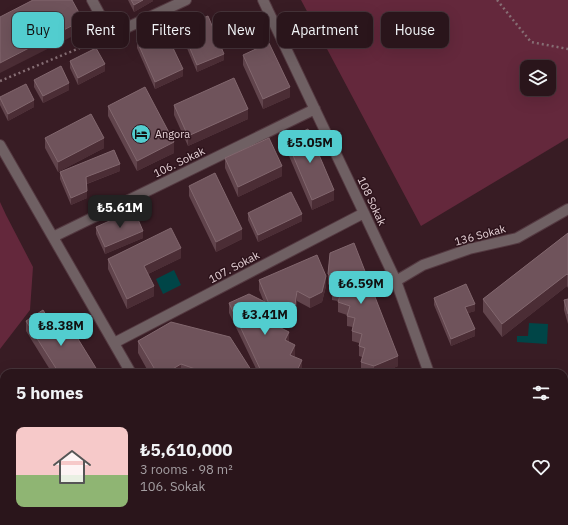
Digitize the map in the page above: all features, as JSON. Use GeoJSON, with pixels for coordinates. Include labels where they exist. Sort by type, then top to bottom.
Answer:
{"type":"FeatureCollection","features":[{"type":"Feature","properties":{"kind":"street"},"geometry":{"type":"LineString","coordinates":[[92,0],[99,12]]}},
{"type":"Feature","properties":{"kind":"street"},"geometry":{"type":"LineString","coordinates":[[129,27],[186,0]]}},
{"type":"Feature","properties":{"kind":"street","name":"108 Sokak"},"geometry":{"type":"LineString","coordinates":[[263,0],[396,281],[428,369]]}},
{"type":"Feature","properties":{"kind":"street","name":"106. Sokak"},"geometry":{"type":"LineString","coordinates":[[53,237],[315,109]]}},
{"type":"Feature","properties":{"kind":"street"},"geometry":{"type":"LineString","coordinates":[[0,145],[129,369]]}},
{"type":"Feature","properties":{"kind":"street","name":"136 Sokak"},"geometry":{"type":"LineString","coordinates":[[396,281],[423,265],[469,250],[517,238],[568,209]]}},
{"type":"Feature","properties":{"kind":"street","name":"107. Sokak"},"geometry":{"type":"LineString","coordinates":[[114,343],[364,213]]}},
{"type":"Feature","properties":{"kind":"path"},"geometry":{"type":"LineString","coordinates":[[497,0],[531,42],[568,49]]}},
{"type":"Feature","properties":{"kind":"path"},"geometry":{"type":"LineString","coordinates":[[0,81],[80,48]]}},
{"type":"Feature","properties":{"kind":"shaded area"},"geometry":{"type":"Polygon","coordinates":[[[301,0],[568,0],[568,138],[421,226],[326,48],[373,48],[373,12],[307,12],[301,0]]]}},
{"type":"Feature","properties":{"kind":"shaded area"},"geometry":{"type":"Polygon","coordinates":[[[0,202],[33,267],[30,310],[0,349],[0,202]]]}},
{"type":"Feature","properties":{"kind":"water"},"geometry":{"type":"Polygon","coordinates":[[[174,270],[181,285],[163,294],[156,279],[174,270]]]}},
{"type":"Feature","properties":{"kind":"water"},"geometry":{"type":"Polygon","coordinates":[[[529,323],[548,324],[547,344],[517,342],[517,336],[528,336],[529,323]]]}},
{"type":"Feature","properties":{"kind":"building"},"geometry":{"type":"Polygon","coordinates":[[[33,0],[72,0],[79,12],[72,12],[72,26],[64,30],[64,12],[12,12],[12,48],[29,48],[0,63],[0,17],[33,0]]]}},
{"type":"Feature","properties":{"kind":"building"},"geometry":{"type":"Polygon","coordinates":[[[131,0],[143,0],[134,5],[131,0]]]}},
{"type":"Feature","properties":{"kind":"building"},"geometry":{"type":"Polygon","coordinates":[[[208,16],[213,28],[213,48],[221,48],[224,54],[197,65],[190,48],[205,48],[205,17],[208,16]]]}},
{"type":"Feature","properties":{"kind":"building"},"geometry":{"type":"Polygon","coordinates":[[[269,43],[290,87],[263,99],[243,55],[258,48],[269,48],[269,43]]]}},
{"type":"Feature","properties":{"kind":"building"},"geometry":{"type":"Polygon","coordinates":[[[96,48],[105,64],[78,78],[70,61],[96,48]]]}},
{"type":"Feature","properties":{"kind":"building"},"geometry":{"type":"Polygon","coordinates":[[[140,48],[173,48],[183,69],[155,82],[140,48]]]}},
{"type":"Feature","properties":{"kind":"building"},"geometry":{"type":"Polygon","coordinates":[[[61,66],[69,83],[43,96],[34,80],[61,66]]]}},
{"type":"Feature","properties":{"kind":"building"},"geometry":{"type":"Polygon","coordinates":[[[234,78],[248,109],[188,136],[174,105],[234,78]]]}},
{"type":"Feature","properties":{"kind":"building"},"geometry":{"type":"Polygon","coordinates":[[[26,84],[34,100],[8,114],[0,97],[26,84]]]}},
{"type":"Feature","properties":{"kind":"building","name":"Angora"},"geometry":{"type":"Polygon","coordinates":[[[145,87],[174,142],[137,161],[108,106],[145,87]]]}},
{"type":"Feature","properties":{"kind":"building"},"geometry":{"type":"Polygon","coordinates":[[[91,114],[104,138],[58,162],[45,138],[91,114]]]}},
{"type":"Feature","properties":{"kind":"building"},"geometry":{"type":"Polygon","coordinates":[[[308,129],[334,190],[312,200],[286,139],[308,129]]]}},
{"type":"Feature","properties":{"kind":"building"},"geometry":{"type":"Polygon","coordinates":[[[269,138],[282,166],[238,187],[225,158],[269,138]]]}},
{"type":"Feature","properties":{"kind":"building"},"geometry":{"type":"Polygon","coordinates":[[[114,150],[120,164],[86,177],[87,191],[71,198],[60,172],[114,150]]]}},
{"type":"Feature","properties":{"kind":"building"},"geometry":{"type":"Polygon","coordinates":[[[215,173],[242,229],[216,242],[189,186],[215,173]]]}},
{"type":"Feature","properties":{"kind":"building"},"geometry":{"type":"Polygon","coordinates":[[[291,192],[302,214],[258,235],[248,213],[291,192]]]}},
{"type":"Feature","properties":{"kind":"building"},"geometry":{"type":"Polygon","coordinates":[[[134,210],[143,231],[105,247],[96,227],[134,210]]]}},
{"type":"Feature","properties":{"kind":"building"},"geometry":{"type":"Polygon","coordinates":[[[171,228],[181,248],[144,266],[154,286],[127,299],[108,259],[171,228]]]}},
{"type":"Feature","properties":{"kind":"building"},"geometry":{"type":"Polygon","coordinates":[[[568,233],[568,275],[567,274],[502,324],[483,299],[568,233]]]}},
{"type":"Feature","properties":{"kind":"building"},"geometry":{"type":"Polygon","coordinates":[[[354,243],[398,356],[374,366],[361,362],[365,348],[359,346],[362,334],[352,331],[355,318],[347,316],[350,306],[338,302],[341,292],[332,290],[335,280],[328,274],[330,253],[354,243]]]}},
{"type":"Feature","properties":{"kind":"building"},"geometry":{"type":"Polygon","coordinates":[[[317,255],[326,276],[322,292],[310,298],[297,291],[295,305],[282,311],[272,311],[259,280],[317,255]]]}},
{"type":"Feature","properties":{"kind":"building"},"geometry":{"type":"Polygon","coordinates":[[[466,284],[475,304],[465,307],[475,329],[451,339],[434,298],[466,284]]]}},
{"type":"Feature","properties":{"kind":"building"},"geometry":{"type":"Polygon","coordinates":[[[249,294],[269,304],[266,311],[281,318],[277,326],[289,332],[285,340],[295,345],[290,355],[302,360],[298,369],[260,369],[229,303],[249,294]]]}},
{"type":"Feature","properties":{"kind":"building"},"geometry":{"type":"Polygon","coordinates":[[[568,299],[568,314],[564,300],[568,299]]]}},
{"type":"Feature","properties":{"kind":"building"},"geometry":{"type":"Polygon","coordinates":[[[43,310],[62,341],[75,334],[97,369],[56,369],[26,321],[43,310]]]}},
{"type":"Feature","properties":{"kind":"building"},"geometry":{"type":"Polygon","coordinates":[[[171,322],[230,337],[250,369],[195,369],[181,364],[173,369],[155,369],[138,341],[171,322]]]}},
{"type":"Feature","properties":{"kind":"place","name":"Angora"},"geometry":{"type":"Point","coordinates":[141,134]}}]}
